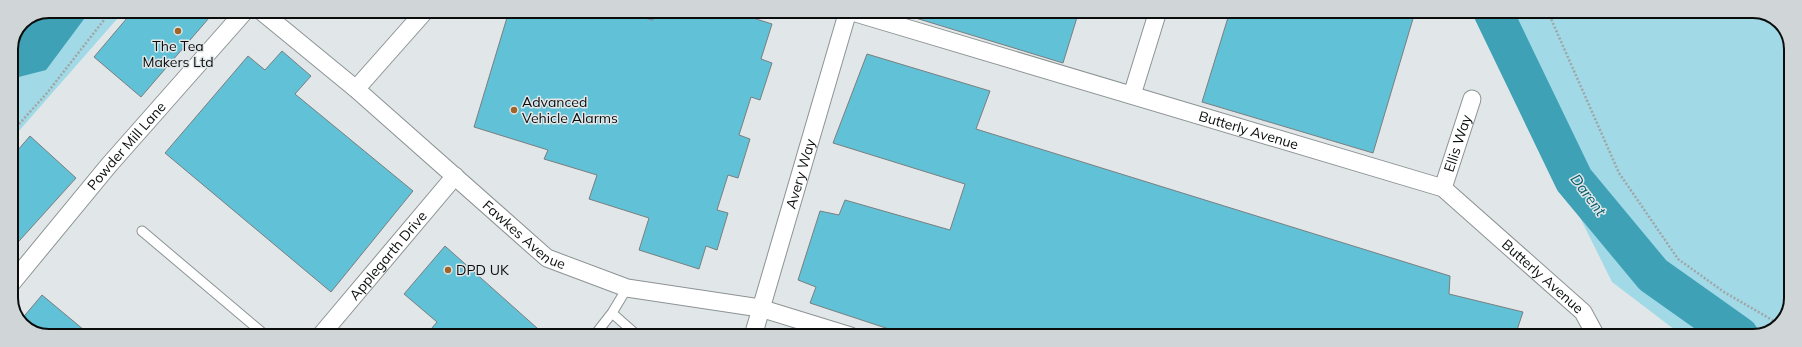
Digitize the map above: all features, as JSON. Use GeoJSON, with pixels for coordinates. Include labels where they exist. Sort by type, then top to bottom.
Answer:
{"type":"FeatureCollection","features":[{"type":"Feature","properties":{"kind":"street","name":"Powder Mill Lane"},"geometry":{"type":"LineString","coordinates":[[18,276],[109,165],[239,18]]}},
{"type":"Feature","properties":{"kind":"street","name":"Fawkes Avenue"},"geometry":{"type":"LineString","coordinates":[[270,18],[356,89],[547,258],[627,288],[760,308],[828,329]]}},
{"type":"Feature","properties":{"kind":"street"},"geometry":{"type":"LineString","coordinates":[[356,89],[419,18]]}},
{"type":"Feature","properties":{"kind":"street","name":"Avery Way"},"geometry":{"type":"LineString","coordinates":[[755,329],[847,18]]}},
{"type":"Feature","properties":{"kind":"street","name":"Butterly Avenue"},"geometry":{"type":"LineString","coordinates":[[873,18],[1443,188],[1583,312],[1592,329]]}},
{"type":"Feature","properties":{"kind":"street"},"geometry":{"type":"LineString","coordinates":[[1132,95],[1156,18]]}},
{"type":"Feature","properties":{"kind":"street","name":"Ellis Way"},"geometry":{"type":"LineString","coordinates":[[1443,188],[1472,99]]}},
{"type":"Feature","properties":{"kind":"street","name":"Applegarth Drive"},"geometry":{"type":"LineString","coordinates":[[326,329],[455,176]]}},
{"type":"Feature","properties":{"kind":"lane"},"geometry":{"type":"LineString","coordinates":[[142,231],[258,329]]}},
{"type":"Feature","properties":{"kind":"lane"},"geometry":{"type":"LineString","coordinates":[[600,329],[612,314],[627,288]]}},
{"type":"Feature","properties":{"kind":"lane"},"geometry":{"type":"LineString","coordinates":[[612,314],[630,329]]}},
{"type":"Feature","properties":{"kind":"path"},"geometry":{"type":"LineString","coordinates":[[18,125],[47,93],[106,18]]}},
{"type":"Feature","properties":{"kind":"path"},"geometry":{"type":"LineString","coordinates":[[1551,18],[1618,173],[1678,259],[1724,292],[1773,321]]}},
{"type":"Feature","properties":{"kind":"shaded area"},"geometry":{"type":"Polygon","coordinates":[[[49,18],[118,18],[18,132],[18,49],[20,37],[27,27],[37,20],[49,18]]]}},
{"type":"Feature","properties":{"kind":"shaded area"},"geometry":{"type":"Polygon","coordinates":[[[49,18],[85,18],[46,70],[18,77],[18,49],[20,37],[23,32],[37,20],[49,18]]]}},
{"type":"Feature","properties":{"kind":"shaded area"},"geometry":{"type":"Polygon","coordinates":[[[1481,18],[1757,18],[1768,22],[1779,32],[1782,37],[1784,47],[1784,302],[1778,317],[1768,325],[1757,329],[1674,329],[1612,282],[1481,18]]]}},
{"type":"Feature","properties":{"kind":"building"},"geometry":{"type":"Polygon","coordinates":[[[127,18],[209,18],[141,97],[94,57],[127,18]]]}},
{"type":"Feature","properties":{"kind":"building"},"geometry":{"type":"Polygon","coordinates":[[[507,18],[644,18],[653,20],[653,18],[753,18],[772,24],[761,59],[772,63],[760,100],[751,97],[739,135],[750,139],[738,178],[728,175],[717,210],[728,213],[717,250],[706,246],[699,269],[639,250],[649,218],[589,199],[597,175],[544,159],[548,150],[474,127],[507,18]]]}},
{"type":"Feature","properties":{"kind":"building"},"geometry":{"type":"Polygon","coordinates":[[[916,18],[1077,18],[1063,63],[916,18]]]}},
{"type":"Feature","properties":{"kind":"building"},"geometry":{"type":"Polygon","coordinates":[[[1228,18],[1413,18],[1373,153],[1202,102],[1228,18]]]}},
{"type":"Feature","properties":{"kind":"building"},"geometry":{"type":"Polygon","coordinates":[[[282,51],[311,76],[295,94],[413,191],[331,292],[165,153],[248,56],[265,70],[282,51]]]}},
{"type":"Feature","properties":{"kind":"building"},"geometry":{"type":"Polygon","coordinates":[[[867,54],[990,91],[976,129],[1450,276],[1449,294],[1523,312],[1517,329],[889,329],[810,303],[816,287],[798,280],[820,211],[839,215],[845,200],[950,230],[965,184],[833,143],[867,54]]]}},
{"type":"Feature","properties":{"kind":"building"},"geometry":{"type":"Polygon","coordinates":[[[30,136],[76,178],[18,242],[18,150],[30,136]]]}},
{"type":"Feature","properties":{"kind":"building","name":"DPD UK"},"geometry":{"type":"Polygon","coordinates":[[[445,246],[538,329],[431,329],[437,322],[404,294],[445,246]]]}},
{"type":"Feature","properties":{"kind":"building"},"geometry":{"type":"Polygon","coordinates":[[[42,295],[83,329],[45,329],[30,323],[24,316],[42,295]]]}},
{"type":"Feature","properties":{"kind":"waterway","name":"Darent"},"geometry":{"type":"LineString","coordinates":[[1496,18],[1574,180],[1653,275],[1729,329]]}},
{"type":"Feature","properties":{"kind":"place","name":"The Tea Makers Ltd"},"geometry":{"type":"Point","coordinates":[178,31]}},
{"type":"Feature","properties":{"kind":"place","name":"Advanced Vehicle Alarms"},"geometry":{"type":"Point","coordinates":[514,110]}},
{"type":"Feature","properties":{"kind":"place","name":"DPD UK"},"geometry":{"type":"Point","coordinates":[448,270]}}]}
